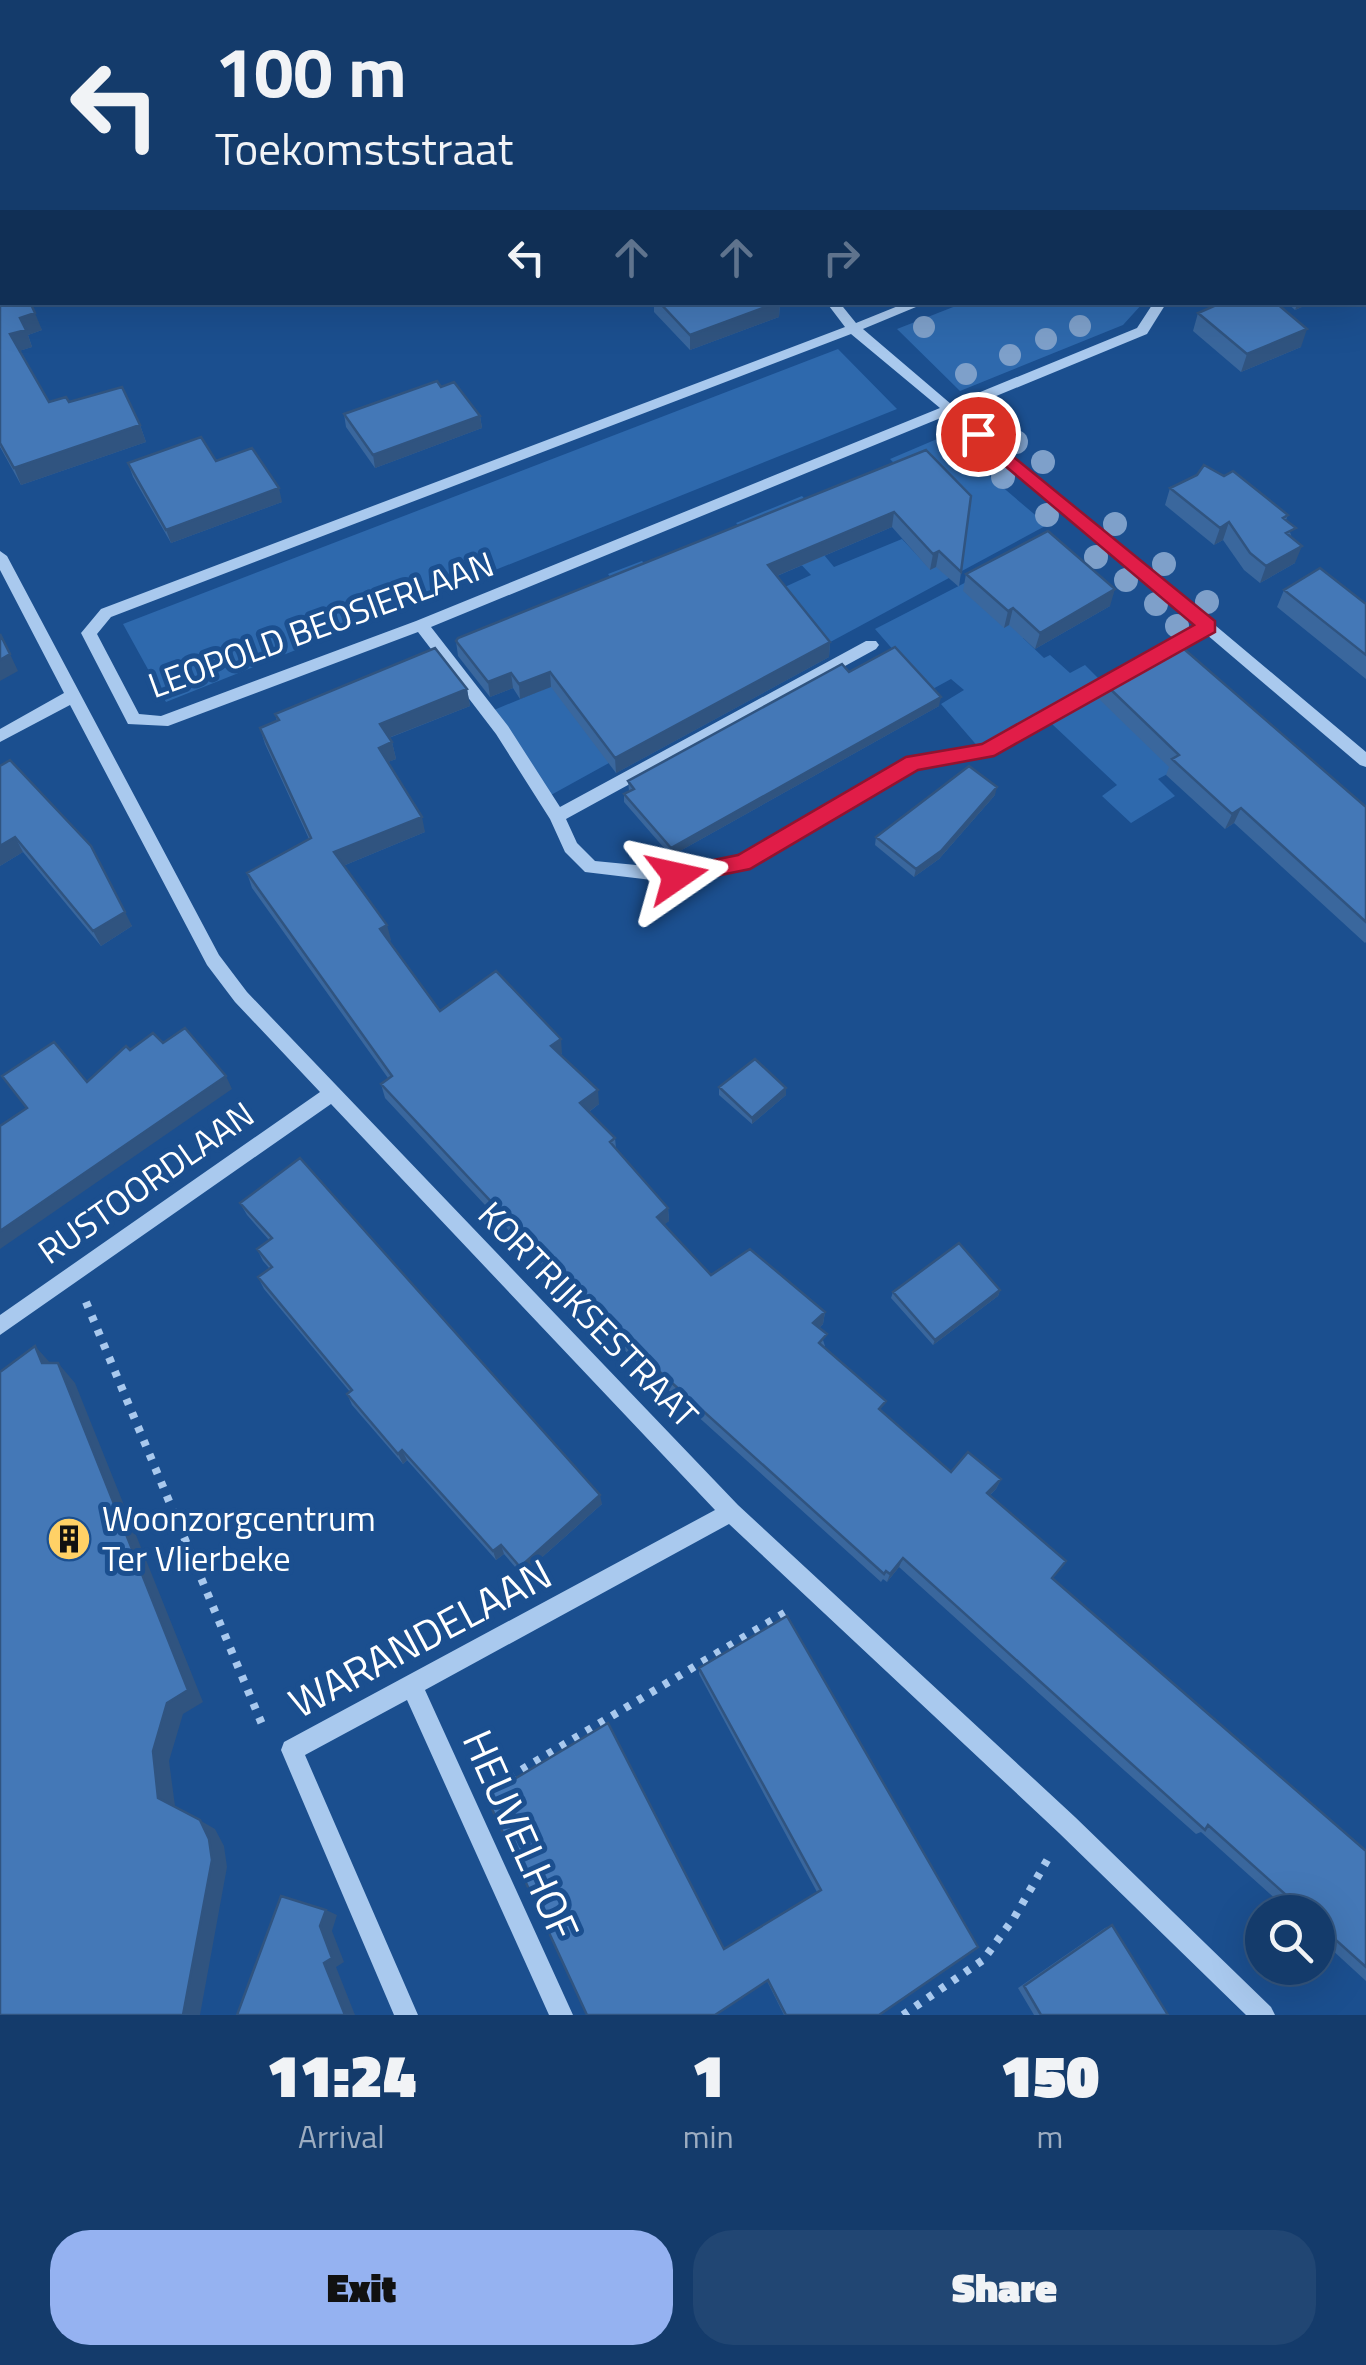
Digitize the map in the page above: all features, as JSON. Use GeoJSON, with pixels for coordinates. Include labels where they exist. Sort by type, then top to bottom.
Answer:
{"type":"FeatureCollection","features":[{"type":"Feature","properties":{"kind":"street"},"geometry":{"type":"LineString","coordinates":[[834,305],[853,328],[1366,761]]}},
{"type":"Feature","properties":{"kind":"street","name":"LEOPOLD BEOSIERLAAN"},"geometry":{"type":"LineString","coordinates":[[914,305],[106,613],[89,633],[134,720],[162,722],[421,625],[1142,330],[1159,305]]}},
{"type":"Feature","properties":{"kind":"street","name":"KORTRIJKSESTRAAT"},"geometry":{"type":"LineString","coordinates":[[0,556],[214,960],[266,1026],[731,1512],[1067,1825],[1263,2015]]}},
{"type":"Feature","properties":{"kind":"street"},"geometry":{"type":"LineString","coordinates":[[421,625],[502,730],[557,816],[571,847],[592,867],[677,876],[742,863],[913,762],[986,751],[1208,626]]}},
{"type":"Feature","properties":{"kind":"street"},"geometry":{"type":"LineString","coordinates":[[557,816],[870,645]]}},
{"type":"Feature","properties":{"kind":"street"},"geometry":{"type":"LineString","coordinates":[[0,736],[74,695]]}},
{"type":"Feature","properties":{"kind":"street","name":"RUSTOORDLAAN"},"geometry":{"type":"LineString","coordinates":[[0,1326],[330,1094]]}},
{"type":"Feature","properties":{"kind":"street","name":"WARANDELAAN"},"geometry":{"type":"LineString","coordinates":[[406,2015],[292,1750],[731,1512]]}},
{"type":"Feature","properties":{"kind":"street","name":"HEUVELHOF"},"geometry":{"type":"LineString","coordinates":[[412,1686],[561,2015]]}},
{"type":"Feature","properties":{"kind":"path"},"geometry":{"type":"LineString","coordinates":[[74,1273],[267,1736],[292,1750]]}},
{"type":"Feature","properties":{"kind":"path"},"geometry":{"type":"LineString","coordinates":[[465,1804],[818,1593]]}},
{"type":"Feature","properties":{"kind":"path"},"geometry":{"type":"LineString","coordinates":[[903,2015],[983,1960],[1014,1918],[1067,1825]]}},
{"type":"Feature","properties":{"kind":"shaded area"},"geometry":{"type":"Polygon","coordinates":[[[958,305],[1141,305],[1123,325],[960,391],[897,329],[958,305]]]}},
{"type":"Feature","properties":{"kind":"shaded area"},"geometry":{"type":"Polygon","coordinates":[[[838,349],[897,409],[166,702],[123,624],[838,349]]]}},
{"type":"Feature","properties":{"kind":"shaded area"},"geometry":{"type":"Polygon","coordinates":[[[937,439],[947,440],[1047,525],[821,647],[661,644],[608,574],[642,561],[655,575],[776,591],[811,575],[794,557],[749,537],[736,523],[802,496],[815,511],[795,520],[834,567],[902,539],[930,569],[960,556],[905,474],[890,459],[937,439]]]}},
{"type":"Feature","properties":{"kind":"shaded area"},"geometry":{"type":"Polygon","coordinates":[[[982,574],[1023,618],[1023,638],[1044,658],[1050,655],[1070,673],[1085,665],[1099,679],[980,749],[941,704],[964,690],[951,679],[929,691],[875,629],[982,574]]]}},
{"type":"Feature","properties":{"kind":"shaded area"},"geometry":{"type":"Polygon","coordinates":[[[568,669],[618,758],[551,795],[494,710],[535,693],[568,669]]]}},
{"type":"Feature","properties":{"kind":"shaded area"},"geometry":{"type":"Polygon","coordinates":[[[1111,689],[1175,770],[1158,779],[1175,796],[1131,823],[1102,796],[1117,785],[1052,724],[1111,689]]]}},
{"type":"Feature","properties":{"kind":"building"},"geometry":{"type":"Polygon","coordinates":[[[0,305],[31,305],[35,313],[20,318],[26,330],[10,334],[49,402],[66,397],[69,402],[122,387],[140,425],[14,468],[0,443],[0,305]]]}},
{"type":"Feature","properties":{"kind":"building"},"geometry":{"type":"Polygon","coordinates":[[[662,305],[771,305],[690,335],[662,305]]]}},
{"type":"Feature","properties":{"kind":"building"},"geometry":{"type":"Polygon","coordinates":[[[1216,305],[1279,305],[1307,329],[1247,354],[1198,313],[1216,305]]]}},
{"type":"Feature","properties":{"kind":"building"},"geometry":{"type":"Polygon","coordinates":[[[437,381],[441,387],[454,382],[480,416],[373,455],[344,414],[437,381]]]}},
{"type":"Feature","properties":{"kind":"building"},"geometry":{"type":"Polygon","coordinates":[[[201,437],[216,461],[252,448],[279,488],[166,530],[128,463],[201,437]]]}},
{"type":"Feature","properties":{"kind":"building"},"geometry":{"type":"Polygon","coordinates":[[[926,450],[971,496],[961,572],[939,551],[933,554],[894,512],[768,565],[830,642],[615,758],[550,672],[519,684],[511,673],[488,682],[456,641],[458,638],[926,450]]]}},
{"type":"Feature","properties":{"kind":"building"},"geometry":{"type":"Polygon","coordinates":[[[1204,465],[1224,476],[1233,471],[1288,515],[1283,518],[1296,528],[1286,533],[1302,546],[1266,566],[1250,553],[1229,522],[1220,528],[1170,488],[1197,475],[1204,465]]]}},
{"type":"Feature","properties":{"kind":"building"},"geometry":{"type":"Polygon","coordinates":[[[1048,531],[1115,589],[1040,633],[966,574],[1048,531]]]}},
{"type":"Feature","properties":{"kind":"building"},"geometry":{"type":"Polygon","coordinates":[[[1320,568],[1366,604],[1366,655],[1284,590],[1320,568]]]}},
{"type":"Feature","properties":{"kind":"building"},"geometry":{"type":"Polygon","coordinates":[[[0,634],[10,654],[0,660],[0,634]]]}},
{"type":"Feature","properties":{"kind":"building"},"geometry":{"type":"Polygon","coordinates":[[[1176,642],[1366,807],[1366,922],[1241,808],[1232,814],[1172,759],[1179,755],[1104,683],[1176,642]]]}},
{"type":"Feature","properties":{"kind":"building"},"geometry":{"type":"Polygon","coordinates":[[[895,647],[941,697],[671,848],[624,794],[634,789],[628,781],[842,664],[849,672],[895,647]]]}},
{"type":"Feature","properties":{"kind":"building"},"geometry":{"type":"Polygon","coordinates":[[[435,648],[467,689],[380,724],[392,742],[379,748],[422,817],[334,852],[387,925],[380,929],[440,1011],[496,971],[561,1039],[551,1046],[598,1090],[580,1103],[615,1138],[610,1142],[668,1208],[657,1217],[711,1275],[750,1249],[825,1312],[813,1323],[827,1334],[819,1343],[886,1401],[879,1409],[951,1472],[968,1452],[1001,1479],[987,1493],[1066,1561],[1052,1578],[1366,1851],[1366,1967],[1335,1939],[1335,1895],[1286,1895],[1208,1825],[1205,1830],[903,1558],[890,1574],[884,1574],[600,1318],[381,1084],[392,1076],[247,873],[311,838],[260,728],[279,720],[275,714],[435,648]]]}},
{"type":"Feature","properties":{"kind":"building"},"geometry":{"type":"Polygon","coordinates":[[[10,760],[91,846],[125,912],[93,931],[15,837],[0,846],[0,766],[10,760]]]}},
{"type":"Feature","properties":{"kind":"building"},"geometry":{"type":"Polygon","coordinates":[[[969,766],[997,787],[941,851],[916,869],[876,837],[969,766]]]}},
{"type":"Feature","properties":{"kind":"building"},"geometry":{"type":"Polygon","coordinates":[[[185,1028],[226,1076],[0,1231],[0,1126],[27,1108],[2,1076],[54,1042],[87,1082],[126,1046],[130,1050],[153,1033],[163,1043],[185,1028]]]}},
{"type":"Feature","properties":{"kind":"building"},"geometry":{"type":"Polygon","coordinates":[[[755,1059],[786,1088],[752,1118],[719,1087],[755,1059]]]}},
{"type":"Feature","properties":{"kind":"building"},"geometry":{"type":"Polygon","coordinates":[[[300,1158],[600,1495],[520,1567],[501,1545],[493,1551],[402,1450],[398,1454],[347,1394],[352,1390],[258,1277],[272,1267],[257,1249],[272,1238],[240,1203],[300,1158]]]}},
{"type":"Feature","properties":{"kind":"building"},"geometry":{"type":"Polygon","coordinates":[[[959,1243],[1000,1290],[935,1340],[893,1292],[959,1243]]]}},
{"type":"Feature","properties":{"kind":"building","name":"Woonzorgcentrum Ter Vlierbeke"},"geometry":{"type":"Polygon","coordinates":[[[35,1346],[42,1363],[58,1363],[188,1690],[167,1703],[153,1751],[158,1798],[200,1820],[209,1839],[212,1860],[183,2015],[0,2015],[0,1372],[35,1346]]]}},
{"type":"Feature","properties":{"kind":"building"},"geometry":{"type":"Polygon","coordinates":[[[787,1616],[978,1947],[879,2015],[786,2015],[768,1980],[715,2015],[587,2015],[486,1796],[608,1723],[724,1949],[821,1890],[699,1668],[787,1616]]]}},
{"type":"Feature","properties":{"kind":"building"},"geometry":{"type":"Polygon","coordinates":[[[281,1896],[326,1910],[320,1926],[332,1958],[324,1963],[345,2015],[237,2015],[281,1896]]]}},
{"type":"Feature","properties":{"kind":"building"},"geometry":{"type":"Polygon","coordinates":[[[1112,1925],[1168,2015],[1041,2015],[1024,1986],[1112,1925]]]}},
{"type":"Feature","properties":{"kind":"place","name":"Woonzorgcentrum Ter Vlierbeke"},"geometry":{"type":"Point","coordinates":[69,1539]}},
{"type":"Feature","properties":{"kind":"route"},"geometry":{"type":"LineString","coordinates":[[677,876],[742,863],[913,762],[986,751],[1208,626],[978,434]]}}]}
